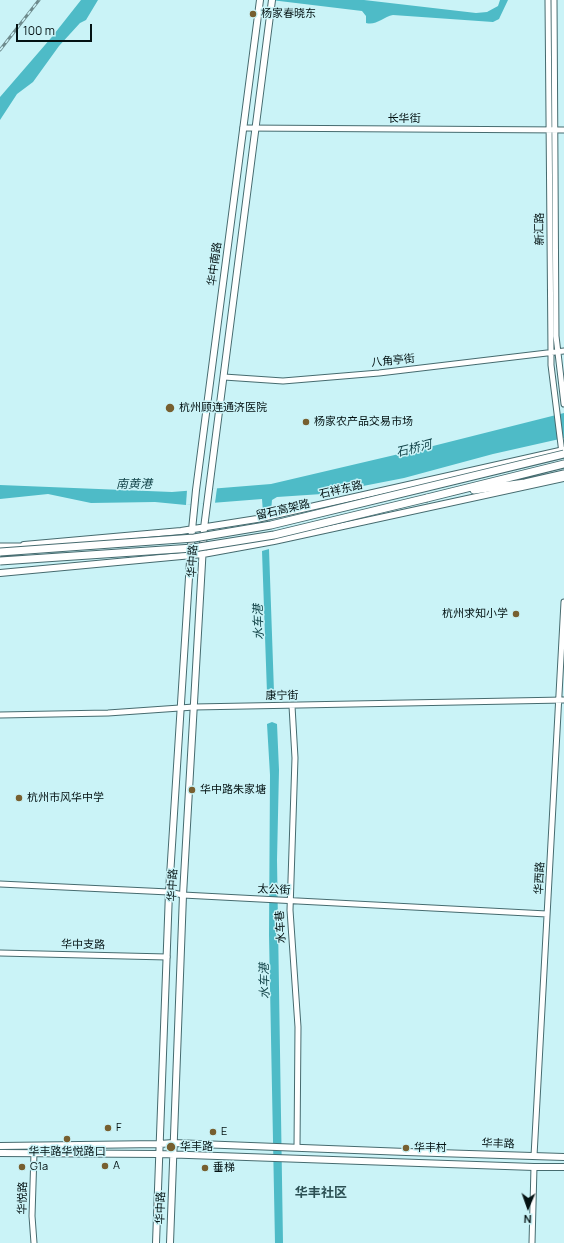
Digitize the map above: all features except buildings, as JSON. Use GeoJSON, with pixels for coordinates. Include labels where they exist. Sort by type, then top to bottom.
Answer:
{"type":"FeatureCollection","features":[{"type":"Feature","properties":{"kind":"highway","name":"留石高架路"},"geometry":{"type":"LineString","coordinates":[[0,552],[194,538],[271,525],[563,451]]}},
{"type":"Feature","properties":{"kind":"highway","name":"留石高架路"},"geometry":{"type":"LineString","coordinates":[[0,561],[193,548],[274,535],[564,464]]}},
{"type":"Feature","properties":{"kind":"highway"},"geometry":{"type":"LineString","coordinates":[[427,498],[564,474]]}},
{"type":"Feature","properties":{"kind":"highway"},"geometry":{"type":"LineString","coordinates":[[0,547],[57,547]]}},
{"type":"Feature","properties":{"kind":"main road","name":"华中南路"},"geometry":{"type":"LineString","coordinates":[[192,530],[194,504],[260,2]]}},
{"type":"Feature","properties":{"kind":"main road","name":"华中南路"},"geometry":{"type":"LineString","coordinates":[[204,528],[272,3]]}},
{"type":"Feature","properties":{"kind":"main road","name":"石祥东路"},"geometry":{"type":"LineString","coordinates":[[0,547],[204,528],[274,516],[563,451]]}},
{"type":"Feature","properties":{"kind":"main road"},"geometry":{"type":"LineString","coordinates":[[0,573],[203,554],[274,542],[564,478]]}},
{"type":"Feature","properties":{"kind":"main road","name":"华中路"},"geometry":{"type":"LineString","coordinates":[[170,1243],[183,895],[204,528]]}},
{"type":"Feature","properties":{"kind":"main road","name":"华中路"},"geometry":{"type":"LineString","coordinates":[[156,1243],[169,892],[192,530]]}},
{"type":"Feature","properties":{"kind":"main road","name":"华丰路"},"geometry":{"type":"LineString","coordinates":[[0,1146],[173,1143],[564,1157]]}},
{"type":"Feature","properties":{"kind":"main road","name":"华丰路"},"geometry":{"type":"LineString","coordinates":[[0,1153],[173,1154],[564,1167]]}},
{"type":"Feature","properties":{"kind":"street","name":"新汇路"},"geometry":{"type":"LineString","coordinates":[[548,0],[556,336],[564,404]]}},
{"type":"Feature","properties":{"kind":"street","name":"新汇路"},"geometry":{"type":"LineString","coordinates":[[554,0],[551,352],[560,442],[564,457]]}},
{"type":"Feature","properties":{"kind":"street","name":"长华街"},"geometry":{"type":"LineString","coordinates":[[243,128],[564,130]]}},
{"type":"Feature","properties":{"kind":"street","name":"八角亭街"},"geometry":{"type":"LineString","coordinates":[[224,377],[283,381],[379,373],[564,351]]}},
{"type":"Feature","properties":{"kind":"street","name":"华西路"},"geometry":{"type":"LineString","coordinates":[[534,1156],[561,700],[564,602]]}},
{"type":"Feature","properties":{"kind":"street","name":"康宁街"},"geometry":{"type":"LineString","coordinates":[[0,715],[108,713],[194,707],[561,700]]}},
{"type":"Feature","properties":{"kind":"street","name":"水车巷"},"geometry":{"type":"LineString","coordinates":[[292,706],[295,758],[290,901],[298,1032],[297,1147]]}},
{"type":"Feature","properties":{"kind":"street","name":"太公街"},"geometry":{"type":"LineString","coordinates":[[0,884],[169,892],[183,895],[548,914]]}},
{"type":"Feature","properties":{"kind":"street","name":"华中支路"},"geometry":{"type":"LineString","coordinates":[[0,953],[166,957]]}},
{"type":"Feature","properties":{"kind":"street","name":"华悦路"},"geometry":{"type":"LineString","coordinates":[[34,1153],[32,1216],[34,1243]]}},
{"type":"Feature","properties":{"kind":"street"},"geometry":{"type":"LineString","coordinates":[[532,1243],[534,1167]]}},
{"type":"Feature","properties":{"kind":"water"},"geometry":{"type":"Polygon","coordinates":[[[81,0],[98,0],[86,20],[80,23],[59,46],[33,82],[17,94],[0,120],[0,97],[51,38],[81,0]]]}},
{"type":"Feature","properties":{"kind":"water"},"geometry":{"type":"Polygon","coordinates":[[[271,0],[364,0],[476,13],[487,12],[498,6],[500,0],[508,0],[499,19],[493,22],[393,15],[370,24],[366,23],[366,16],[362,11],[271,0]]]}},
{"type":"Feature","properties":{"kind":"water"},"geometry":{"type":"Polygon","coordinates":[[[564,413],[564,438],[493,454],[404,478],[322,494],[277,497],[272,500],[271,512],[263,513],[262,499],[186,505],[155,502],[91,503],[48,494],[0,499],[0,485],[172,492],[271,484],[433,446],[564,413]]]}},
{"type":"Feature","properties":{"kind":"water"},"geometry":{"type":"Polygon","coordinates":[[[269,549],[274,692],[270,694],[267,693],[262,551],[269,549]]]}},
{"type":"Feature","properties":{"kind":"water"},"geometry":{"type":"Polygon","coordinates":[[[272,722],[277,724],[279,770],[277,860],[283,1243],[275,1243],[269,935],[270,775],[267,724],[272,722]]]}},
{"type":"Feature","properties":{"kind":"pier"},"geometry":{"type":"Polygon","coordinates":[[[217,488],[215,503],[186,505],[187,490],[217,488]]]}},
{"type":"Feature","properties":{"kind":"railway"},"geometry":{"type":"LineString","coordinates":[[0,50],[39,0]]}},
{"type":"Feature","properties":{"kind":"place","name":"杨家春晓东"},"geometry":{"type":"Point","coordinates":[253,14]}},
{"type":"Feature","properties":{"kind":"place","name":"杭州顾连通济医院"},"geometry":{"type":"Point","coordinates":[170,408]}},
{"type":"Feature","properties":{"kind":"place","name":"杨家农产品交易市场"},"geometry":{"type":"Point","coordinates":[306,422]}},
{"type":"Feature","properties":{"kind":"place","name":"杭州求知小学"},"geometry":{"type":"Point","coordinates":[516,614]}},
{"type":"Feature","properties":{"kind":"place","name":"华中路朱家塘"},"geometry":{"type":"Point","coordinates":[192,790]}},
{"type":"Feature","properties":{"kind":"place","name":"杭州市风华中学"},"geometry":{"type":"Point","coordinates":[19,798]}},
{"type":"Feature","properties":{"kind":"place","name":"F"},"geometry":{"type":"Point","coordinates":[108,1128]}},
{"type":"Feature","properties":{"kind":"place","name":"E"},"geometry":{"type":"Point","coordinates":[213,1132]}},
{"type":"Feature","properties":{"kind":"place","name":"华丰路华悦路口"},"geometry":{"type":"Point","coordinates":[67,1139]}},
{"type":"Feature","properties":{"kind":"place","name":"华丰路"},"geometry":{"type":"Point","coordinates":[171,1147]}},
{"type":"Feature","properties":{"kind":"place","name":"华丰村"},"geometry":{"type":"Point","coordinates":[406,1148]}},
{"type":"Feature","properties":{"kind":"place","name":"A"},"geometry":{"type":"Point","coordinates":[105,1166]}},
{"type":"Feature","properties":{"kind":"place","name":"G1a"},"geometry":{"type":"Point","coordinates":[22,1167]}},
{"type":"Feature","properties":{"kind":"place","name":"垂梯"},"geometry":{"type":"Point","coordinates":[205,1168]}},
{"type":"Feature","properties":{"kind":"district","name":"华丰社区"},"geometry":{"type":"Point","coordinates":[321,1193]}},
{"type":"Feature","properties":{"kind":"water label","name":"石桥河"},"geometry":{"type":"Point","coordinates":[414,449]}},
{"type":"Feature","properties":{"kind":"water label","name":"南黄港"},"geometry":{"type":"Point","coordinates":[134,485]}},
{"type":"Feature","properties":{"kind":"water label","name":"水车港"},"geometry":{"type":"Point","coordinates":[259,622]}},
{"type":"Feature","properties":{"kind":"water label","name":"水车港"},"geometry":{"type":"Point","coordinates":[265,981]}}]}
